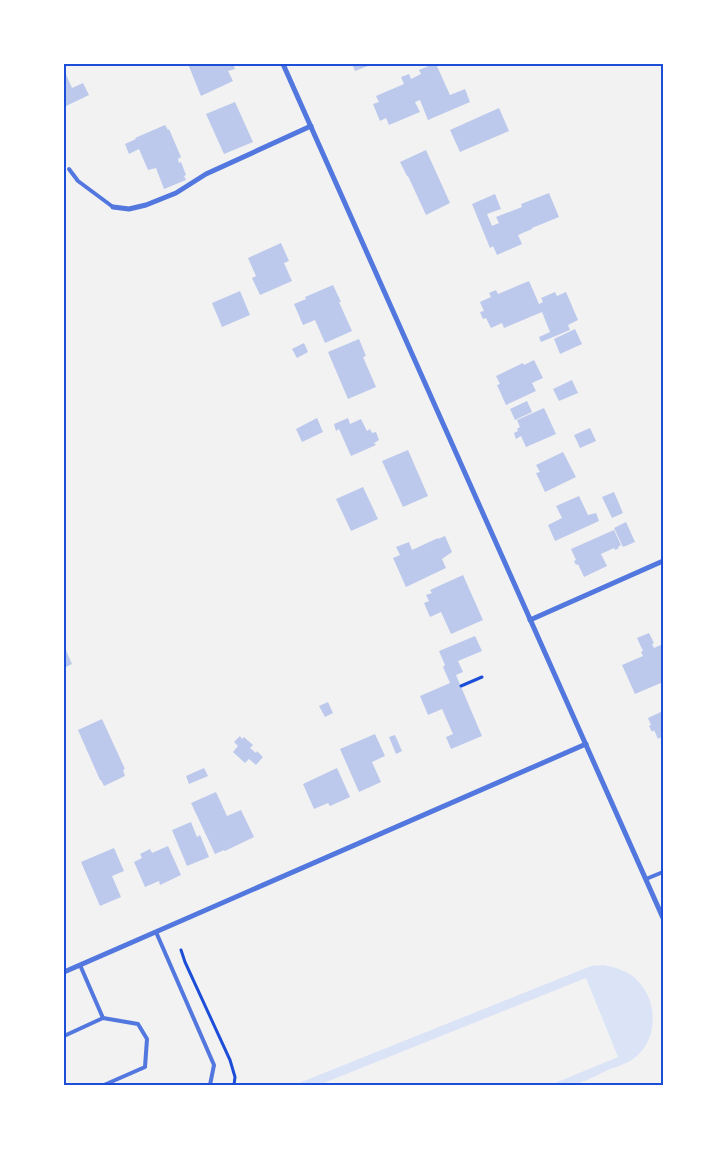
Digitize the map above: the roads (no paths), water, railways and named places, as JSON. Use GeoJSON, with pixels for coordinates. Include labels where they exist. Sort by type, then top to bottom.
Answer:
{"type":"FeatureCollection","features":[{"type":"Feature","properties":{"kind":"street"},"geometry":{"type":"LineString","coordinates":[[283,64],[663,918]]}},
{"type":"Feature","properties":{"kind":"street"},"geometry":{"type":"LineString","coordinates":[[112,208],[129,209],[146,206],[176,192],[206,174],[311,126]]}},
{"type":"Feature","properties":{"kind":"street"},"geometry":{"type":"LineString","coordinates":[[530,620],[663,561]]}},
{"type":"Feature","properties":{"kind":"street"},"geometry":{"type":"LineString","coordinates":[[64,972],[586,744]]}},
{"type":"Feature","properties":{"kind":"lane"},"geometry":{"type":"LineString","coordinates":[[69,169],[78,181],[112,208]]}},
{"type":"Feature","properties":{"kind":"lane"},"geometry":{"type":"LineString","coordinates":[[646,879],[663,872]]}},
{"type":"Feature","properties":{"kind":"lane"},"geometry":{"type":"LineString","coordinates":[[156,932],[214,1065],[210,1085]]}},
{"type":"Feature","properties":{"kind":"lane"},"geometry":{"type":"LineString","coordinates":[[80,965],[103,1018]]}},
{"type":"Feature","properties":{"kind":"lane"},"geometry":{"type":"LineString","coordinates":[[64,1036],[103,1018],[138,1024],[147,1039],[145,1067],[104,1085]]}}]}
